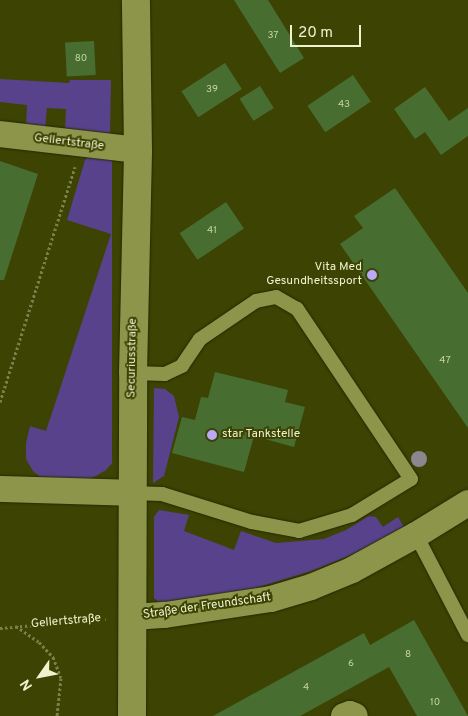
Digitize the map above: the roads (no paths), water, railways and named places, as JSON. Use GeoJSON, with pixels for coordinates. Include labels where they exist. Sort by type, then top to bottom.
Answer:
{"type":"FeatureCollection","features":[{"type":"Feature","properties":{"kind":"street","name":"Securiusstraße"},"geometry":{"type":"LineString","coordinates":[[132,716],[133,373],[138,150],[136,0]]}},
{"type":"Feature","properties":{"kind":"street","name":"Gellertstraße"},"geometry":{"type":"LineString","coordinates":[[0,134],[138,150]]}},
{"type":"Feature","properties":{"kind":"street"},"geometry":{"type":"LineString","coordinates":[[0,488],[132,493]]}},
{"type":"Feature","properties":{"kind":"street","name":"Straße der Freundschaft"},"geometry":{"type":"LineString","coordinates":[[133,617],[165,615],[271,600],[311,587],[352,570],[416,536],[468,503]]}},
{"type":"Feature","properties":{"kind":"street"},"geometry":{"type":"LineString","coordinates":[[344,716],[350,714],[355,716]]}},
{"type":"Feature","properties":{"kind":"lane"},"geometry":{"type":"LineString","coordinates":[[132,493],[162,494],[252,522],[299,531],[352,515],[410,479],[297,309],[276,297],[256,301],[200,340],[182,366],[165,374],[133,373]]}},
{"type":"Feature","properties":{"kind":"lane"},"geometry":{"type":"LineString","coordinates":[[416,536],[468,635]]}},
{"type":"Feature","properties":{"kind":"place","name":"Vita Med Gesundheitssport"},"geometry":{"type":"Point","coordinates":[372,275]}},
{"type":"Feature","properties":{"kind":"place","name":"star Tankstelle"},"geometry":{"type":"Point","coordinates":[212,435]}}]}
